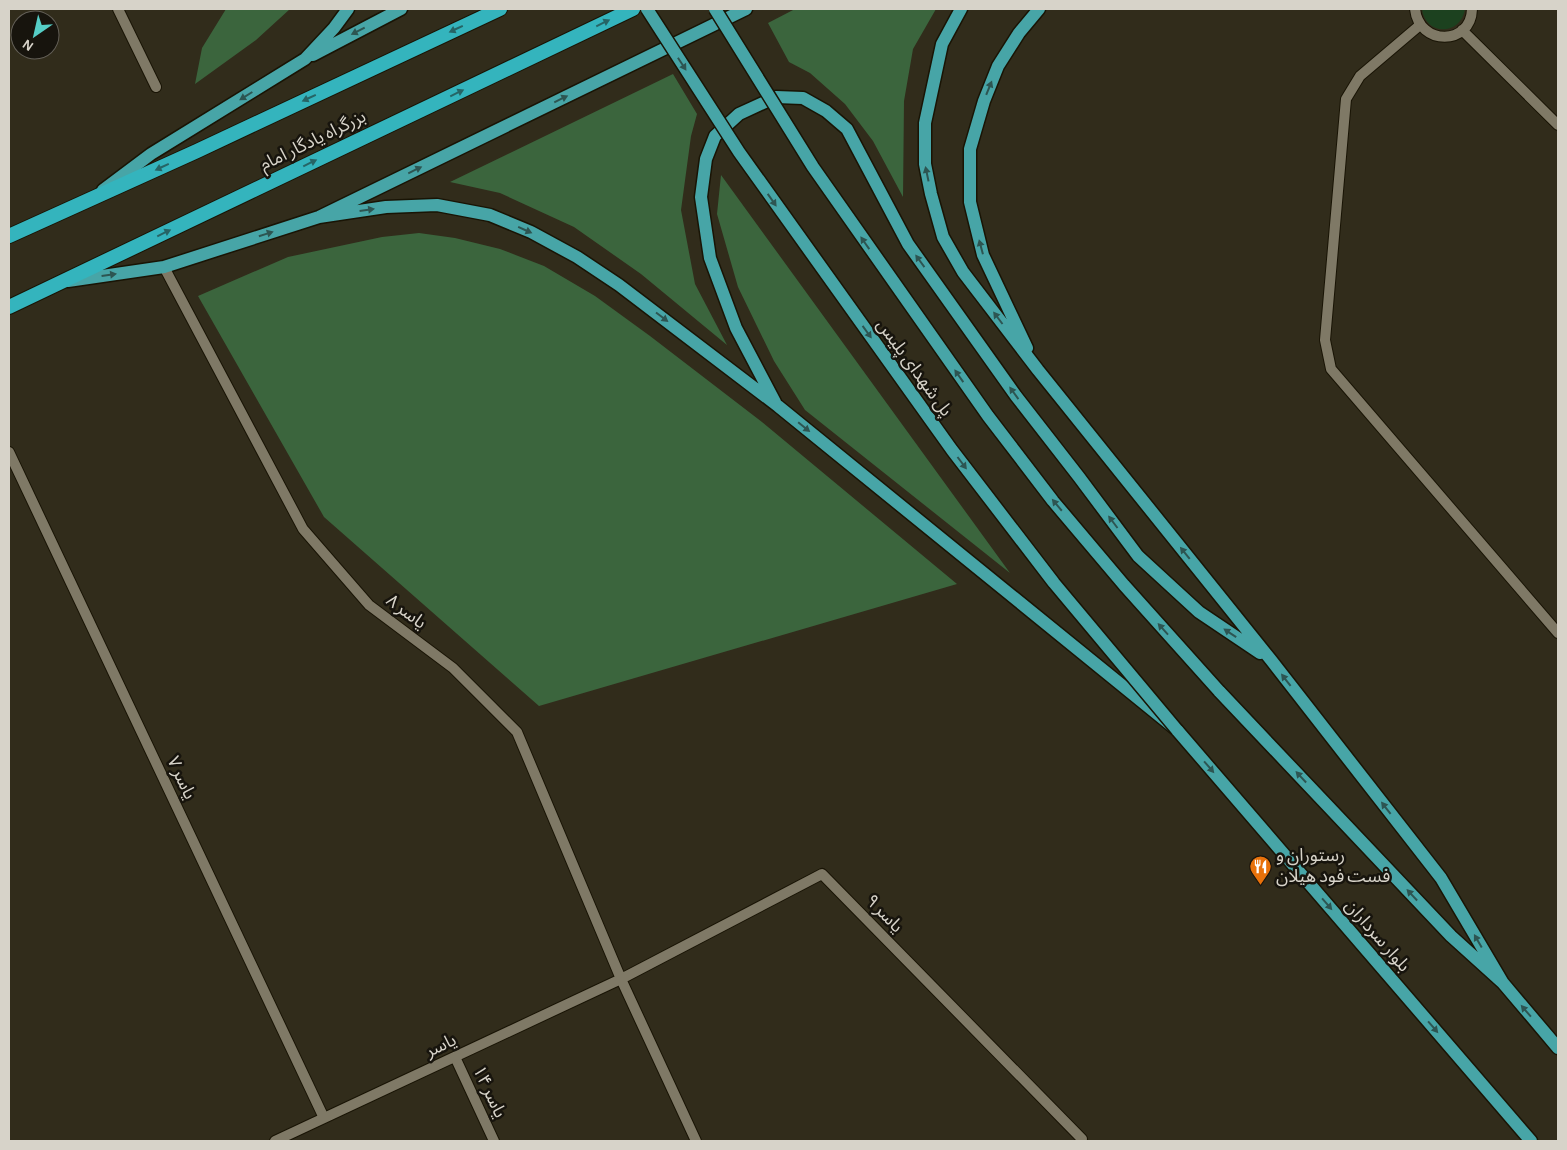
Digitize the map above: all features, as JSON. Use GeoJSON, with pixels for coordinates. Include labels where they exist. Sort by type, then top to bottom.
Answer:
{"type":"FeatureCollection","features":[{"type":"Feature","properties":{"kind":"highway"},"geometry":{"type":"LineString","coordinates":[[9,236],[87,202],[500,9]]}},
{"type":"Feature","properties":{"kind":"highway","name":"بزرگراه یادگار امام"},"geometry":{"type":"LineString","coordinates":[[9,306],[633,9]]}},
{"type":"Feature","properties":{"kind":"main road"},"geometry":{"type":"LineString","coordinates":[[305,59],[334,28],[348,9]]}},
{"type":"Feature","properties":{"kind":"main road"},"geometry":{"type":"LineString","coordinates":[[87,202],[151,154],[305,59],[402,9]]}},
{"type":"Feature","properties":{"kind":"main road","name":"پل شهدای پلیس"},"geometry":{"type":"LineString","coordinates":[[647,9],[739,152],[946,442],[1054,584],[1177,730]]}},
{"type":"Feature","properties":{"kind":"main road","name":"پل شهدای پلیس"},"geometry":{"type":"LineString","coordinates":[[716,9],[813,167],[988,416],[1053,501],[1124,585],[1219,691],[1451,936],[1503,983]]}},
{"type":"Feature","properties":{"kind":"main road"},"geometry":{"type":"LineString","coordinates":[[61,282],[164,267],[319,217],[746,9]]}},
{"type":"Feature","properties":{"kind":"main road"},"geometry":{"type":"LineString","coordinates":[[961,9],[942,44],[925,124],[924,164],[944,237],[963,272],[1038,370],[1271,660],[1441,878],[1503,983],[1558,1048]]}},
{"type":"Feature","properties":{"kind":"main road"},"geometry":{"type":"LineString","coordinates":[[1038,9],[1019,32],[998,66],[984,101],[970,149],[970,202],[983,255],[1038,370]]}},
{"type":"Feature","properties":{"kind":"main road"},"geometry":{"type":"LineString","coordinates":[[778,406],[736,328],[710,258],[701,197],[706,159],[715,136],[739,114],[776,97],[803,98],[826,111],[847,130],[908,244],[1016,396],[1138,556],[1199,612],[1271,660]]}},
{"type":"Feature","properties":{"kind":"main road"},"geometry":{"type":"LineString","coordinates":[[319,217],[386,207],[438,206],[490,215],[531,232],[577,257],[619,285],[778,406],[1177,730]]}},
{"type":"Feature","properties":{"kind":"main road","name":"بلوار سرداران"},"geometry":{"type":"LineString","coordinates":[[1177,730],[1531,1141]]}},
{"type":"Feature","properties":{"kind":"street"},"geometry":{"type":"LineString","coordinates":[[118,9],[156,87]]}},
{"type":"Feature","properties":{"kind":"street"},"geometry":{"type":"LineString","coordinates":[[1415,9],[1420,25],[1427,32],[1435,36],[1444,37],[1454,35],[1462,30],[1468,23],[1472,9]]}},
{"type":"Feature","properties":{"kind":"street"},"geometry":{"type":"LineString","coordinates":[[1420,25],[1360,76],[1346,100],[1325,340],[1331,369],[1558,633]]}},
{"type":"Feature","properties":{"kind":"street"},"geometry":{"type":"LineString","coordinates":[[1462,30],[1558,125]]}},
{"type":"Feature","properties":{"kind":"street","name":"یاسر ۸"},"geometry":{"type":"LineString","coordinates":[[164,267],[303,530],[369,605],[453,668],[518,732],[621,979],[696,1141]]}},
{"type":"Feature","properties":{"kind":"street","name":"یاسر ۷"},"geometry":{"type":"LineString","coordinates":[[9,452],[324,1118]]}},
{"type":"Feature","properties":{"kind":"street","name":"یاسر ۹"},"geometry":{"type":"LineString","coordinates":[[621,979],[822,874],[1082,1139]]}},
{"type":"Feature","properties":{"kind":"street","name":"یاسر"},"geometry":{"type":"LineString","coordinates":[[274,1141],[291,1138],[324,1118],[621,979]]}},
{"type":"Feature","properties":{"kind":"street","name":"یاسر ۱۴"},"geometry":{"type":"LineString","coordinates":[[454,1057],[494,1141]]}},
{"type":"Feature","properties":{"kind":"green space"},"geometry":{"type":"Polygon","coordinates":[[[226,9],[290,9],[256,40],[195,84],[202,48],[226,9]]]}},
{"type":"Feature","properties":{"kind":"green space"},"geometry":{"type":"Polygon","coordinates":[[[795,9],[936,9],[913,49],[904,101],[903,197],[873,141],[845,104],[810,73],[789,62],[768,23],[795,9]]]}},
{"type":"Feature","properties":{"kind":"green space"},"geometry":{"type":"Polygon","coordinates":[[[1422,9],[1465,9],[1462,18],[1457,24],[1443,29],[1429,24],[1422,9]]]}},
{"type":"Feature","properties":{"kind":"green space"},"geometry":{"type":"Polygon","coordinates":[[[673,74],[697,114],[691,136],[681,210],[695,284],[727,345],[641,274],[574,227],[500,193],[450,182],[673,74]]]}},
{"type":"Feature","properties":{"kind":"green space"},"geometry":{"type":"Polygon","coordinates":[[[721,175],[1010,573],[805,410],[774,361],[738,287],[717,214],[721,175]]]}},
{"type":"Feature","properties":{"kind":"green space"},"geometry":{"type":"Polygon","coordinates":[[[419,233],[455,238],[500,249],[544,266],[595,296],[762,422],[957,584],[539,706],[324,517],[198,296],[288,257],[382,237],[419,233]]]}},
{"type":"Feature","properties":{"kind":"place","name":"رستوران و فست فود هیلان"},"geometry":{"type":"Point","coordinates":[1260,885]}}]}
